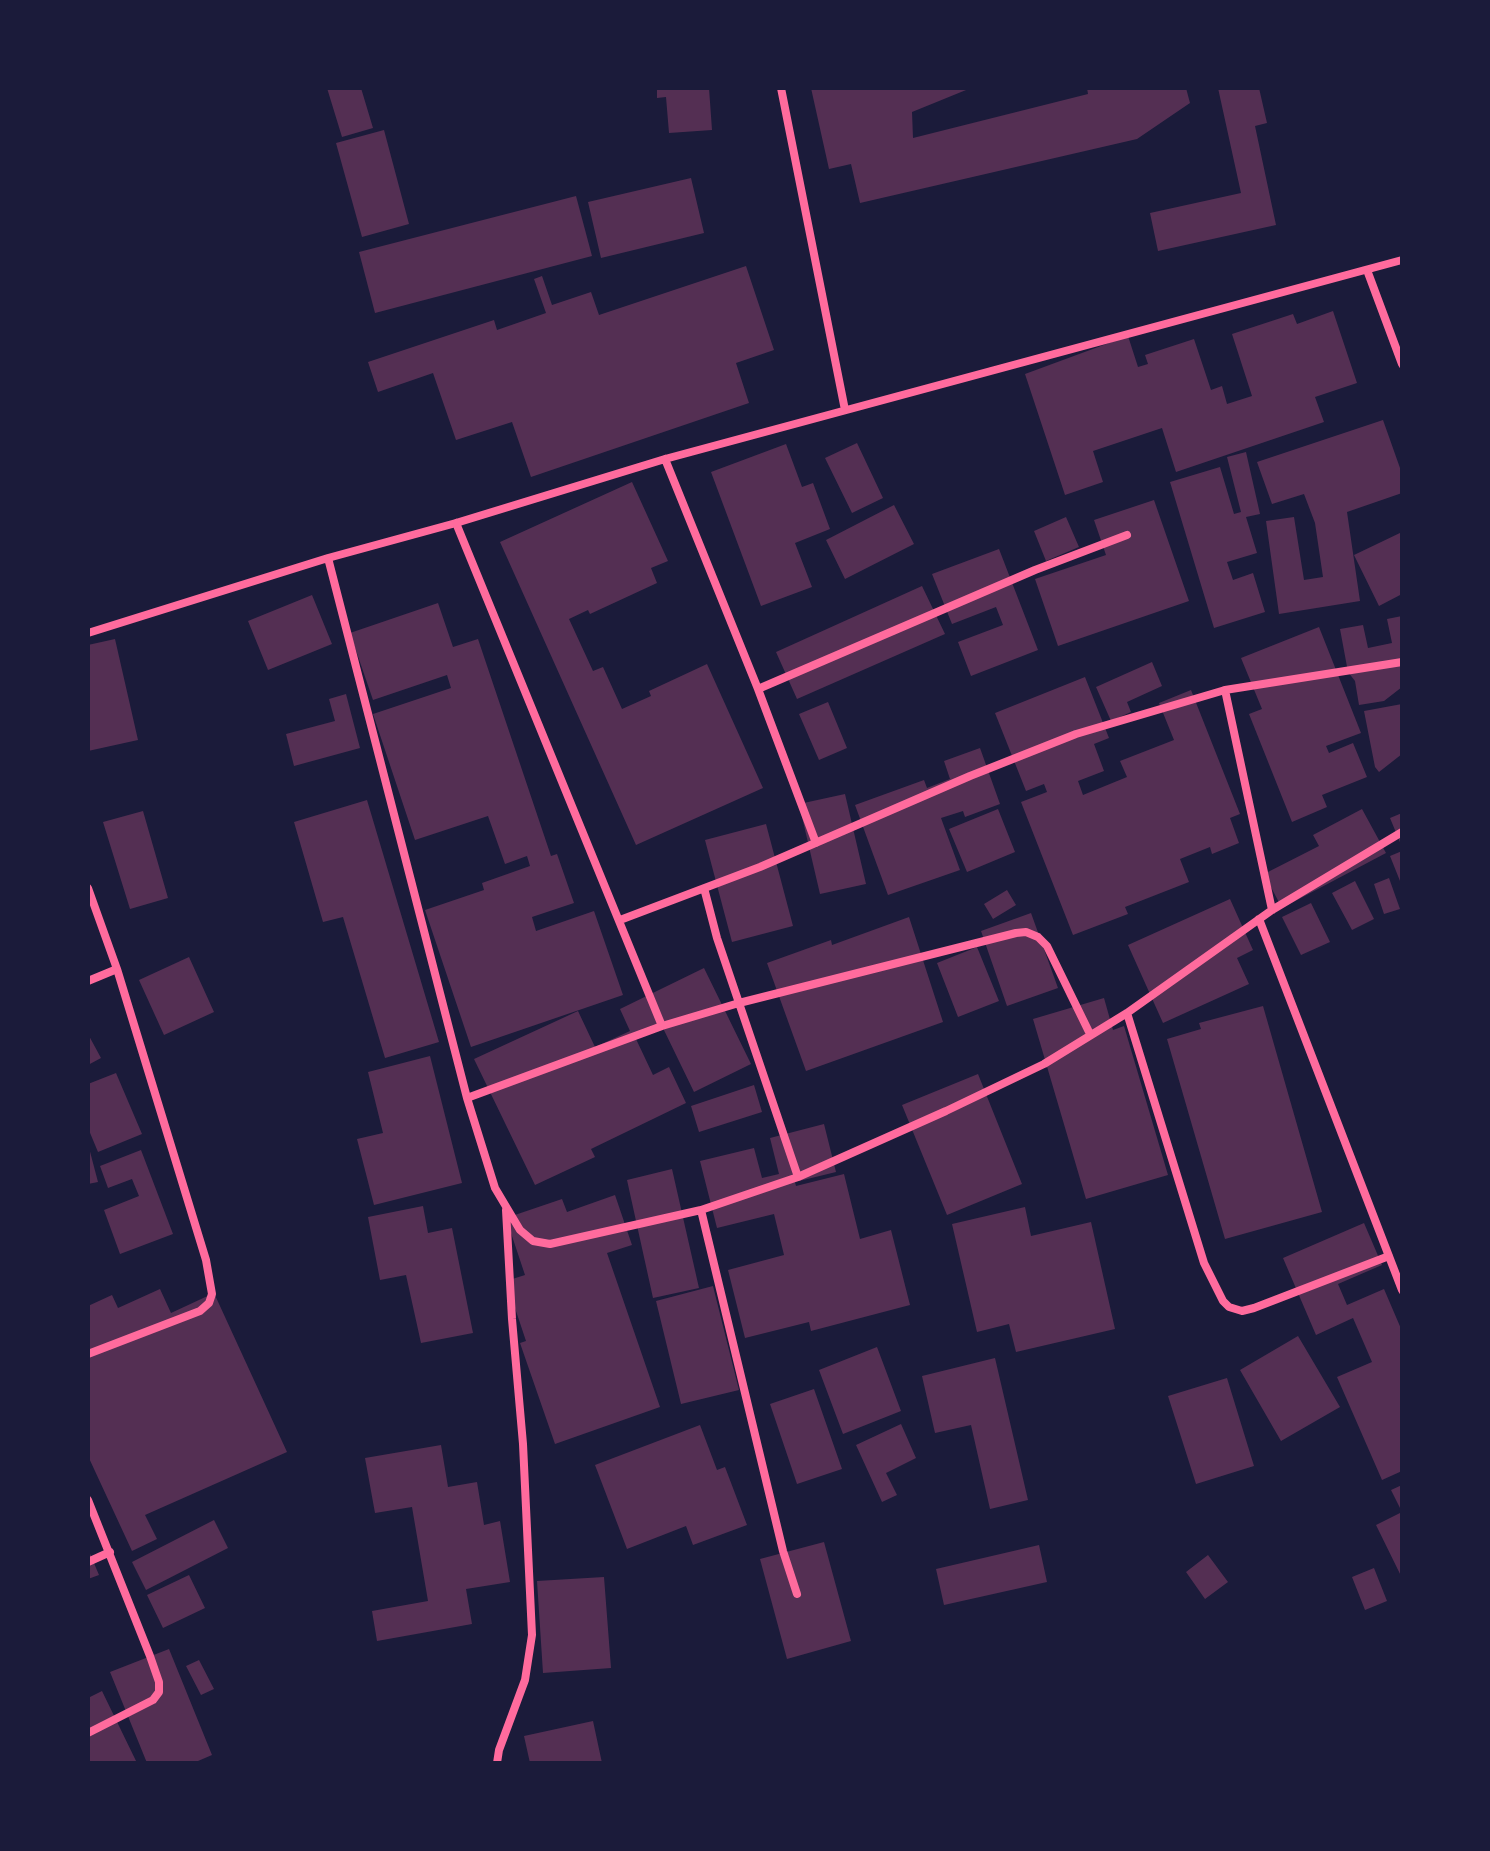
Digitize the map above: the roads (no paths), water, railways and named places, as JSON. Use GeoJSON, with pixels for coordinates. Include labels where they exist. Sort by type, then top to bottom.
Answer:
{"type":"FeatureCollection","features":[{"type":"Feature","properties":{"kind":"street"},"geometry":{"type":"LineString","coordinates":[[781,88],[845,410]]}},
{"type":"Feature","properties":{"kind":"street"},"geometry":{"type":"LineString","coordinates":[[88,633],[328,558],[456,523],[665,459],[1402,260]]}},
{"type":"Feature","properties":{"kind":"street"},"geometry":{"type":"LineString","coordinates":[[1367,270],[1402,364]]}},
{"type":"Feature","properties":{"kind":"street"},"geometry":{"type":"LineString","coordinates":[[665,459],[816,843]]}},
{"type":"Feature","properties":{"kind":"street"},"geometry":{"type":"LineString","coordinates":[[456,523],[662,1026]]}},
{"type":"Feature","properties":{"kind":"street"},"geometry":{"type":"LineString","coordinates":[[758,689],[1035,570],[1127,535]]}},
{"type":"Feature","properties":{"kind":"street"},"geometry":{"type":"LineString","coordinates":[[328,558],[467,1098],[495,1188],[506,1209],[533,1241],[550,1244],[701,1210],[798,1177],[1044,1064],[1127,1013],[1272,910],[1402,832]]}},
{"type":"Feature","properties":{"kind":"street"},"geometry":{"type":"LineString","coordinates":[[620,920],[816,843],[1076,734],[1225,690],[1402,662]]}},
{"type":"Feature","properties":{"kind":"street"},"geometry":{"type":"LineString","coordinates":[[1225,690],[1272,910]]}},
{"type":"Feature","properties":{"kind":"street"},"geometry":{"type":"LineString","coordinates":[[88,888],[117,969],[198,1235],[212,1294],[209,1303],[200,1311],[88,1354]]}},
{"type":"Feature","properties":{"kind":"street"},"geometry":{"type":"LineString","coordinates":[[704,888],[798,1177]]}},
{"type":"Feature","properties":{"kind":"street"},"geometry":{"type":"LineString","coordinates":[[1259,919],[1402,1290]]}},
{"type":"Feature","properties":{"kind":"street"},"geometry":{"type":"LineString","coordinates":[[467,1098],[662,1026],[739,1003],[1026,932],[1038,937],[1047,946],[1090,1034]]}},
{"type":"Feature","properties":{"kind":"street"},"geometry":{"type":"LineString","coordinates":[[88,981],[117,969]]}},
{"type":"Feature","properties":{"kind":"street"},"geometry":{"type":"LineString","coordinates":[[1127,1013],[1204,1263],[1229,1307],[1242,1311],[1254,1308],[1389,1256]]}},
{"type":"Feature","properties":{"kind":"street"},"geometry":{"type":"LineString","coordinates":[[497,1763],[525,1680],[532,1635],[523,1444],[506,1209]]}},
{"type":"Feature","properties":{"kind":"street"},"geometry":{"type":"LineString","coordinates":[[701,1210],[783,1551],[797,1594]]}},
{"type":"Feature","properties":{"kind":"street"},"geometry":{"type":"LineString","coordinates":[[88,1500],[154,1669],[159,1692],[153,1700],[88,1733]]}},
{"type":"Feature","properties":{"kind":"street"},"geometry":{"type":"LineString","coordinates":[[88,1562],[110,1552]]}}]}
